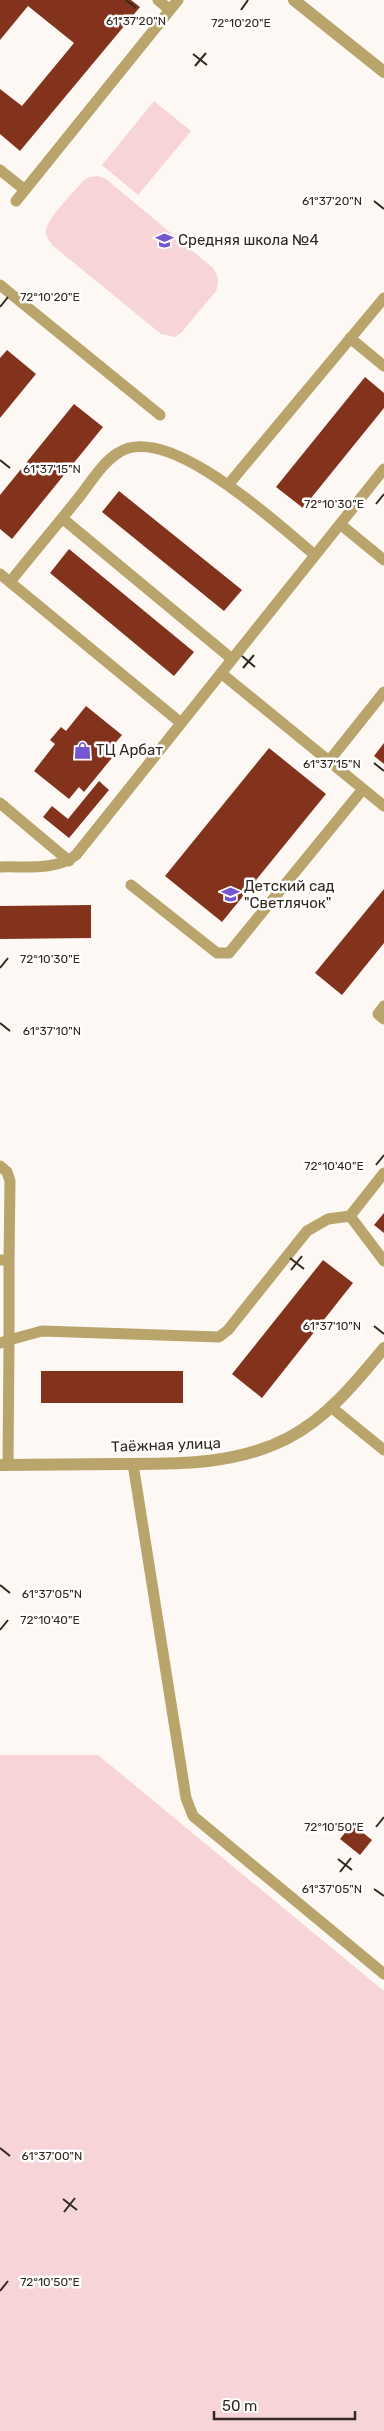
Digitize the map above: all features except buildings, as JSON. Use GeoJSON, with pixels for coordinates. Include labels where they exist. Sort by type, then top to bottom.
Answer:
{"type":"FeatureCollection","features":[{"type":"Feature","properties":{"kind":"street"},"geometry":{"type":"LineString","coordinates":[[294,0],[384,72]]}},
{"type":"Feature","properties":{"kind":"street","name":"Таёжная улица"},"geometry":{"type":"LineString","coordinates":[[4,1465],[185,1464],[225,1460],[262,1450],[289,1438],[331,1407],[384,1348]]}},
{"type":"Feature","properties":{"kind":"lane"},"geometry":{"type":"LineString","coordinates":[[158,0],[170,10]]}},
{"type":"Feature","properties":{"kind":"lane"},"geometry":{"type":"LineString","coordinates":[[16,201],[178,0]]}},
{"type":"Feature","properties":{"kind":"lane"},"geometry":{"type":"LineString","coordinates":[[0,170],[25,190]]}},
{"type":"Feature","properties":{"kind":"lane"},"geometry":{"type":"LineString","coordinates":[[0,285],[160,415]]}},
{"type":"Feature","properties":{"kind":"lane"},"geometry":{"type":"LineString","coordinates":[[228,485],[384,298]]}},
{"type":"Feature","properties":{"kind":"lane"},"geometry":{"type":"LineString","coordinates":[[350,338],[384,366]]}},
{"type":"Feature","properties":{"kind":"lane"},"geometry":{"type":"LineString","coordinates":[[10,582],[108,461],[132,446],[143,446],[159,450],[195,464],[228,485],[315,555]]}},
{"type":"Feature","properties":{"kind":"lane"},"geometry":{"type":"LineString","coordinates":[[0,867],[57,865],[76,855],[384,469]]}},
{"type":"Feature","properties":{"kind":"lane"},"geometry":{"type":"LineString","coordinates":[[62,518],[232,659]]}},
{"type":"Feature","properties":{"kind":"lane"},"geometry":{"type":"LineString","coordinates":[[340,524],[384,560]]}},
{"type":"Feature","properties":{"kind":"lane"},"geometry":{"type":"LineString","coordinates":[[0,574],[181,723]]}},
{"type":"Feature","properties":{"kind":"lane"},"geometry":{"type":"LineString","coordinates":[[221,673],[384,806]]}},
{"type":"Feature","properties":{"kind":"lane"},"geometry":{"type":"LineString","coordinates":[[329,762],[384,692]]}},
{"type":"Feature","properties":{"kind":"lane"},"geometry":{"type":"LineString","coordinates":[[131,885],[217,953],[229,953],[363,789]]}},
{"type":"Feature","properties":{"kind":"lane"},"geometry":{"type":"LineString","coordinates":[[0,803],[69,860]]}},
{"type":"Feature","properties":{"kind":"lane"},"geometry":{"type":"LineString","coordinates":[[384,1006],[378,1014],[384,1019]]}},
{"type":"Feature","properties":{"kind":"lane"},"geometry":{"type":"LineString","coordinates":[[0,1166],[7,1172],[10,1181],[4,1260],[4,1465]]}},
{"type":"Feature","properties":{"kind":"lane"},"geometry":{"type":"LineString","coordinates":[[4,1341],[42,1331],[219,1337],[228,1330],[308,1231],[328,1219],[350,1216],[384,1173]]}},
{"type":"Feature","properties":{"kind":"lane"},"geometry":{"type":"LineString","coordinates":[[350,1216],[384,1262]]}},
{"type":"Feature","properties":{"kind":"lane"},"geometry":{"type":"LineString","coordinates":[[331,1407],[384,1450]]}},
{"type":"Feature","properties":{"kind":"lane"},"geometry":{"type":"LineString","coordinates":[[134,1464],[186,1798],[193,1816],[384,1974]]}},
{"type":"Feature","properties":{"kind":"shaded area"},"geometry":{"type":"Polygon","coordinates":[[[154,101],[191,131],[138,195],[102,165],[154,101]]]}},
{"type":"Feature","properties":{"kind":"shaded area"},"geometry":{"type":"Polygon","coordinates":[[[98,176],[106,179],[213,268],[216,274],[218,281],[216,291],[181,333],[175,337],[161,334],[52,245],[48,238],[46,230],[56,211],[83,181],[89,177],[98,176]]]}},
{"type":"Feature","properties":{"kind":"shaded area"},"geometry":{"type":"Polygon","coordinates":[[[0,1755],[98,1755],[384,1991],[384,2431],[0,2431],[0,1755]]]}},
{"type":"Feature","properties":{"kind":"place","name":"Средняя школа №4"},"geometry":{"type":"Point","coordinates":[164,240]}},
{"type":"Feature","properties":{"kind":"place","name":"ТЦ Арбат"},"geometry":{"type":"Point","coordinates":[82,750]}},
{"type":"Feature","properties":{"kind":"place","name":"Детский сад \"Светлячок\""},"geometry":{"type":"Point","coordinates":[230,895]}}]}
